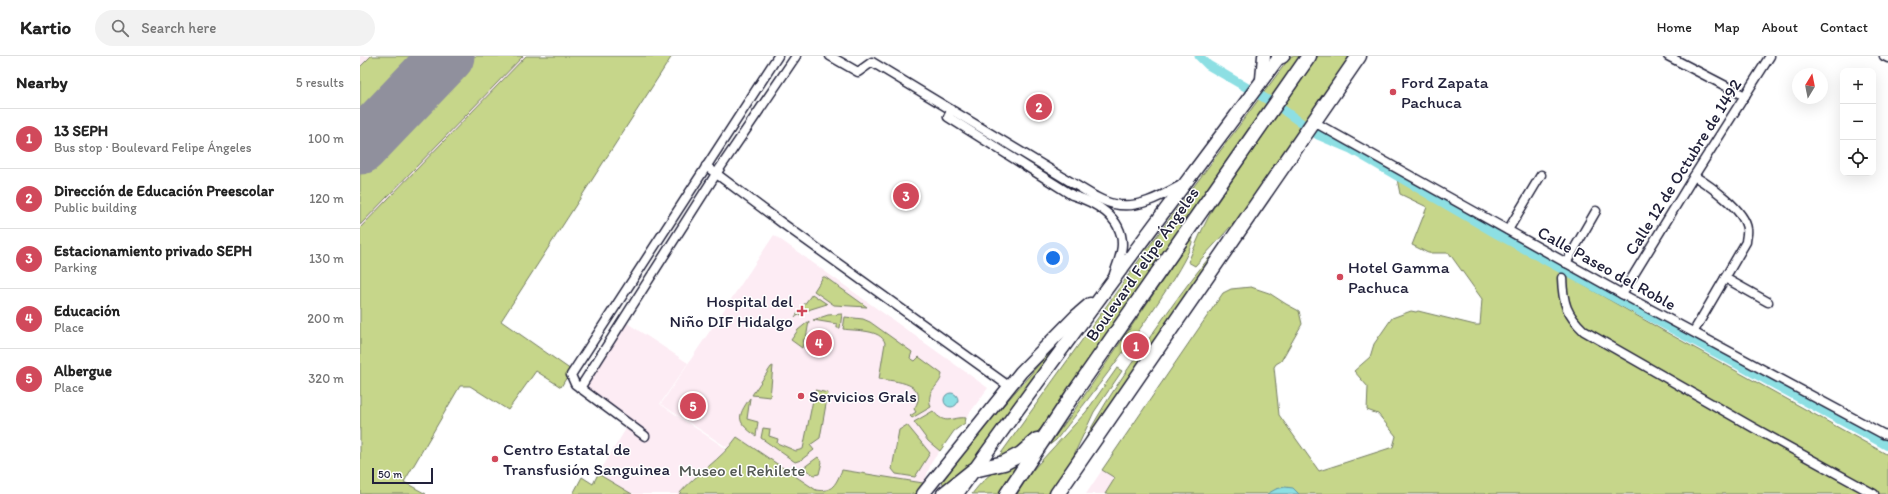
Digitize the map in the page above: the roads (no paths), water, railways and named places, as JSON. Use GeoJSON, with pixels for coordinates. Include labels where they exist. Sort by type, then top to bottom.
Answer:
{"type":"FeatureCollection","features":[{"type":"Feature","properties":{"kind":"highway","name":"Boulevard Felipe Ángeles"},"geometry":{"type":"LineString","coordinates":[[1007,494],[1072,396],[1309,56]]}},
{"type":"Feature","properties":{"kind":"highway"},"geometry":{"type":"LineString","coordinates":[[1057,494],[1311,127],[1358,56]]}},
{"type":"Feature","properties":{"kind":"highway"},"geometry":{"type":"LineString","coordinates":[[944,494],[974,470],[1004,463],[1021,454],[1035,442],[1061,406],[1072,396]]}},
{"type":"Feature","properties":{"kind":"main road"},"geometry":{"type":"LineString","coordinates":[[1261,81],[1264,56]]}},
{"type":"Feature","properties":{"kind":"main road"},"geometry":{"type":"LineString","coordinates":[[958,494],[1183,184],[1280,56]]}},
{"type":"Feature","properties":{"kind":"main road"},"geometry":{"type":"LineString","coordinates":[[923,494],[1021,372],[1076,316],[1103,294]]}},
{"type":"Feature","properties":{"kind":"street"},"geometry":{"type":"LineString","coordinates":[[645,436],[575,384],[570,375],[778,56]]}},
{"type":"Feature","properties":{"kind":"street"},"geometry":{"type":"LineString","coordinates":[[580,388],[716,174],[796,56]]}},
{"type":"Feature","properties":{"kind":"street"},"geometry":{"type":"LineString","coordinates":[[830,56],[858,72],[872,62],[1072,195],[1094,203],[1111,217],[1121,231],[1123,246],[1112,282]]}},
{"type":"Feature","properties":{"kind":"street"},"geometry":{"type":"LineString","coordinates":[[1668,56],[1745,96]]}},
{"type":"Feature","properties":{"kind":"street","name":"Calle 12 de Octubre de 1492"},"geometry":{"type":"LineString","coordinates":[[1622,294],[1770,56]]}},
{"type":"Feature","properties":{"kind":"street"},"geometry":{"type":"LineString","coordinates":[[1884,56],[1888,58]]}},
{"type":"Feature","properties":{"kind":"street"},"geometry":{"type":"LineString","coordinates":[[950,114],[1094,196],[1115,205],[1135,205],[1160,196],[1183,184]]}},
{"type":"Feature","properties":{"kind":"street","name":"Calle Paseo del Roble"},"geometry":{"type":"LineString","coordinates":[[1311,127],[1508,230],[1622,294],[1694,331],[1883,434],[1888,435]]}},
{"type":"Feature","properties":{"kind":"street"},"geometry":{"type":"LineString","coordinates":[[706,166],[1010,386]]}},
{"type":"Feature","properties":{"kind":"street"},"geometry":{"type":"LineString","coordinates":[[1508,230],[1541,175]]}},
{"type":"Feature","properties":{"kind":"street"},"geometry":{"type":"LineString","coordinates":[[1694,176],[1716,190],[1741,216],[1747,228],[1746,242],[1694,331]]}},
{"type":"Feature","properties":{"kind":"street"},"geometry":{"type":"LineString","coordinates":[[1566,263],[1596,212]]}},
{"type":"Feature","properties":{"kind":"street"},"geometry":{"type":"LineString","coordinates":[[657,242],[668,250]]}},
{"type":"Feature","properties":{"kind":"street","name":"Calle Paseo del Roble"},"geometry":{"type":"LineString","coordinates":[[1562,278],[1565,306],[1572,319],[1584,331],[1754,428],[1874,494]]}},
{"type":"Feature","properties":{"kind":"street"},"geometry":{"type":"LineString","coordinates":[[1725,278],[1768,302]]}},
{"type":"Feature","properties":{"kind":"water"},"geometry":{"type":"Polygon","coordinates":[[[948,393],[954,393],[958,397],[958,403],[954,407],[948,407],[944,403],[944,397],[948,393]]]}},
{"type":"Feature","properties":{"kind":"water"},"geometry":{"type":"Polygon","coordinates":[[[1285,487],[1293,488],[1299,494],[1267,494],[1276,489],[1285,487]]]}},
{"type":"Feature","properties":{"kind":"waterway"},"geometry":{"type":"LineString","coordinates":[[1199,56],[1208,65],[1275,104],[1318,135],[1351,149],[1497,234],[1888,446]]}},
{"type":"Feature","properties":{"kind":"place","name":"Ford Zapata Pachuca"},"geometry":{"type":"Point","coordinates":[1393,92]}},
{"type":"Feature","properties":{"kind":"place","name":"Dirección de Educación Preescolar"},"geometry":{"type":"Point","coordinates":[1039,107]}},
{"type":"Feature","properties":{"kind":"place","name":"Estacionamiento privado SEPH"},"geometry":{"type":"Point","coordinates":[906,196]}},
{"type":"Feature","properties":{"kind":"place","name":"Hotel Gamma Pachuca"},"geometry":{"type":"Point","coordinates":[1340,277]}},
{"type":"Feature","properties":{"kind":"place","name":"Hospital del Niño DIF Hidalgo"},"geometry":{"type":"Point","coordinates":[802,311]}},
{"type":"Feature","properties":{"kind":"place","name":"Educación"},"geometry":{"type":"Point","coordinates":[819,343]}},
{"type":"Feature","properties":{"kind":"place","name":"13 SEPH"},"geometry":{"type":"Point","coordinates":[1136,346]}},
{"type":"Feature","properties":{"kind":"place","name":"Servicios Grals"},"geometry":{"type":"Point","coordinates":[801,396]}},
{"type":"Feature","properties":{"kind":"place","name":"Albergue"},"geometry":{"type":"Point","coordinates":[693,406]}},
{"type":"Feature","properties":{"kind":"place","name":"Centro Estatal de Transfusión Sanguinea"},"geometry":{"type":"Point","coordinates":[495,459]}},
{"type":"Feature","properties":{"kind":"park label","name":"Museo el Rehilete"},"geometry":{"type":"Point","coordinates":[742,470]}}]}
